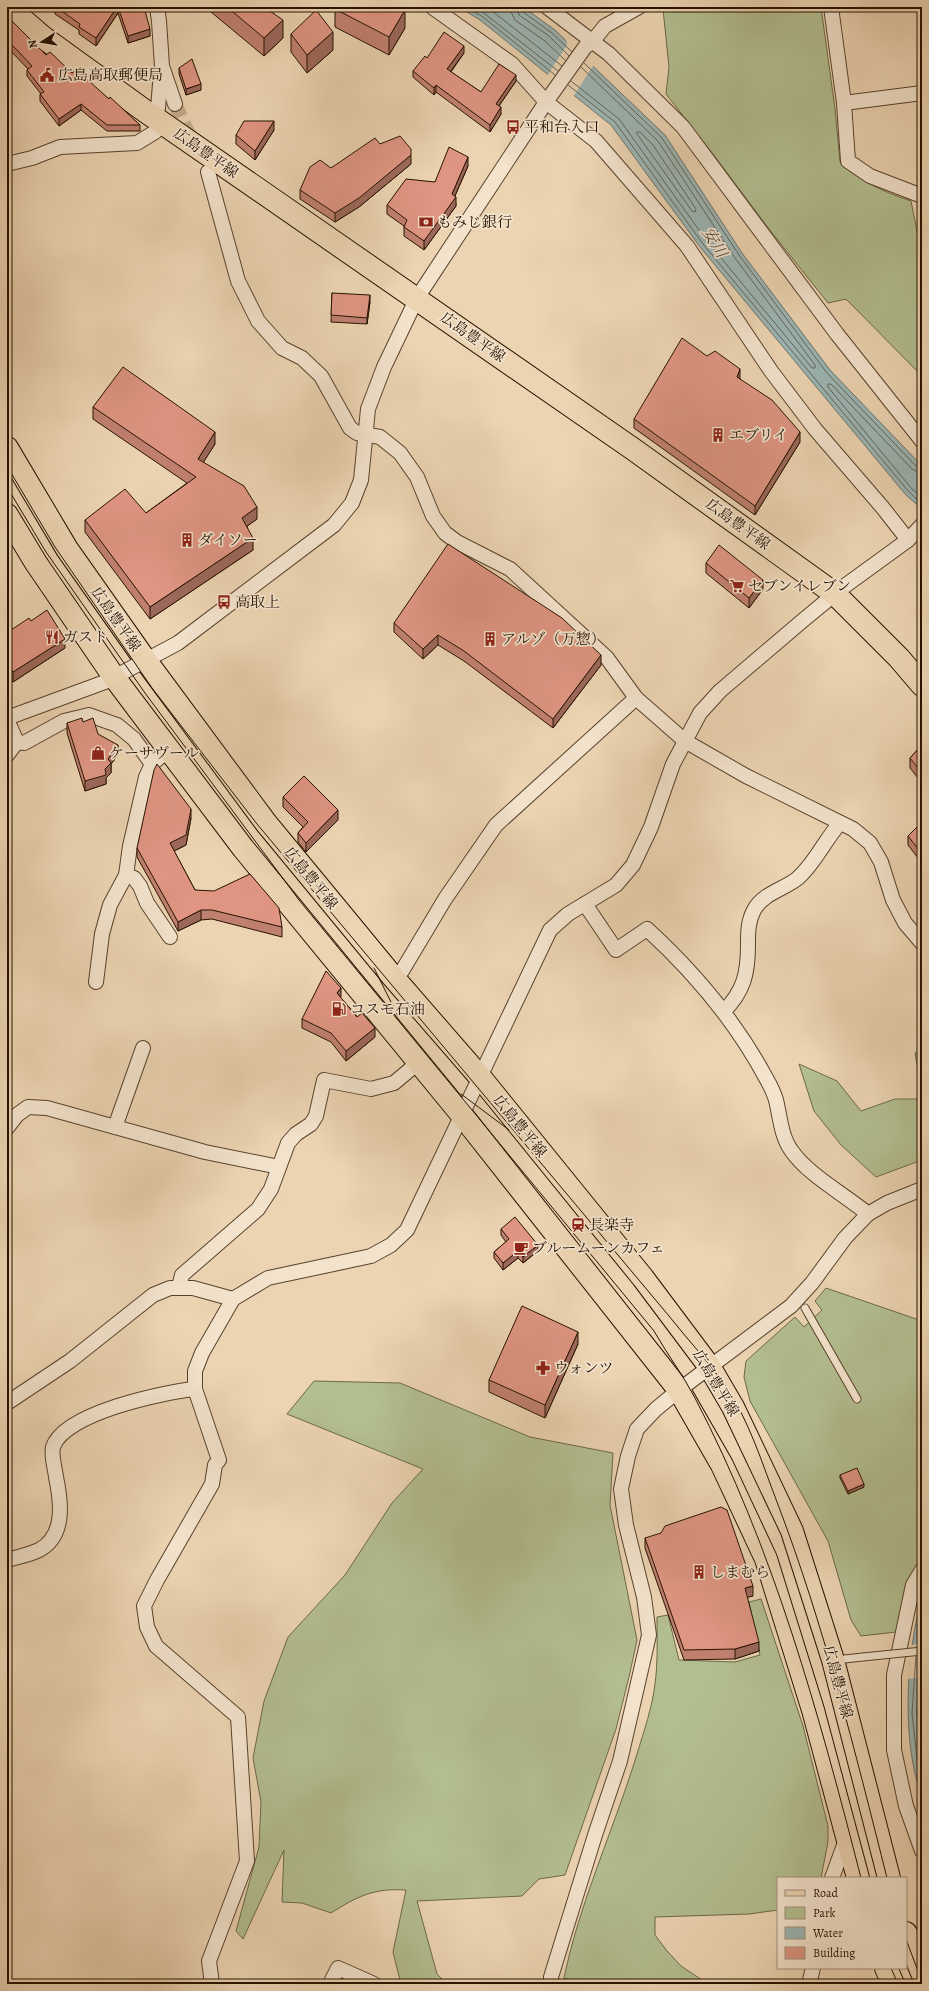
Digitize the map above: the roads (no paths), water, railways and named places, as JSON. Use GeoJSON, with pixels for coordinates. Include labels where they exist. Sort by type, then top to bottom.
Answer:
{"type":"FeatureCollection","features":[{"type":"Feature","properties":{"kind":"main road","name":"広島豊平線"},"geometry":{"type":"LineString","coordinates":[[8,7],[44,38],[145,111],[627,444],[835,594],[899,658],[922,685]]}},
{"type":"Feature","properties":{"kind":"main road","name":"広島豊平線"},"geometry":{"type":"LineString","coordinates":[[7,448],[67,549],[146,661],[266,823],[393,978],[480,1077],[638,1272],[709,1366],[733,1407],[792,1531],[833,1660],[889,1877]]}},
{"type":"Feature","properties":{"kind":"main road","name":"広島豊平線"},"geometry":{"type":"LineString","coordinates":[[7,515],[36,563],[114,677],[243,848],[462,1114],[679,1390],[722,1466],[766,1559],[814,1710],[858,1877]]}},
{"type":"Feature","properties":{"kind":"main road"},"geometry":{"type":"LineString","coordinates":[[907,1935],[922,1972]]}},
{"type":"Feature","properties":{"kind":"main road"},"geometry":{"type":"LineString","coordinates":[[886,1969],[893,1984]]}},
{"type":"Feature","properties":{"kind":"street"},"geometry":{"type":"LineString","coordinates":[[145,111],[158,108],[162,66],[157,7]]}},
{"type":"Feature","properties":{"kind":"street"},"geometry":{"type":"LineString","coordinates":[[432,7],[512,64],[547,101],[596,141],[687,246],[784,388],[815,430],[910,538]]}},
{"type":"Feature","properties":{"kind":"street"},"geometry":{"type":"LineString","coordinates":[[547,7],[589,45],[608,54],[683,127],[837,334],[922,441]]}},
{"type":"Feature","properties":{"kind":"street"},"geometry":{"type":"LineString","coordinates":[[17,742],[7,719],[114,677],[178,643],[334,525],[352,503],[361,480],[368,409],[384,367],[417,298],[547,101],[589,45],[605,26],[639,7]]}},
{"type":"Feature","properties":{"kind":"street"},"geometry":{"type":"LineString","coordinates":[[831,7],[844,103],[848,161],[870,176],[922,196]]}},
{"type":"Feature","properties":{"kind":"street"},"geometry":{"type":"LineString","coordinates":[[162,66],[175,104]]}},
{"type":"Feature","properties":{"kind":"street"},"geometry":{"type":"LineString","coordinates":[[844,103],[922,93]]}},
{"type":"Feature","properties":{"kind":"street"},"geometry":{"type":"LineString","coordinates":[[7,164],[32,158],[60,147],[137,143],[155,132],[163,123]]}},
{"type":"Feature","properties":{"kind":"street"},"geometry":{"type":"LineString","coordinates":[[208,172],[238,281],[258,321],[282,348],[302,358],[321,376],[350,428],[357,433],[380,437],[400,453],[417,478],[433,516],[445,533],[457,542],[510,569],[607,658],[636,698],[685,741],[746,776],[853,829],[870,843],[881,862],[893,900],[905,923],[922,944]]}},
{"type":"Feature","properties":{"kind":"street"},"geometry":{"type":"LineString","coordinates":[[212,1984],[209,1961],[247,1861],[238,1717],[156,1646],[147,1627],[144,1606],[157,1580],[212,1484],[215,1466],[219,1460],[195,1389],[195,1371],[200,1359],[233,1299],[268,1278],[371,1256],[391,1245],[407,1230],[550,930],[568,914],[616,885],[633,865],[651,827],[673,764],[700,713],[720,691],[835,594],[910,538],[922,525]]}},
{"type":"Feature","properties":{"kind":"street"},"geometry":{"type":"LineString","coordinates":[[393,978],[402,971],[445,898],[496,825],[636,698]]}},
{"type":"Feature","properties":{"kind":"street"},"geometry":{"type":"LineString","coordinates":[[17,742],[24,743],[64,721],[89,715],[117,725],[134,739],[152,764]]}},
{"type":"Feature","properties":{"kind":"street"},"geometry":{"type":"LineString","coordinates":[[7,755],[17,742]]}},
{"type":"Feature","properties":{"kind":"street"},"geometry":{"type":"LineString","coordinates":[[96,982],[102,934],[110,905],[126,875],[132,838],[146,777],[152,764],[168,750]]}},
{"type":"Feature","properties":{"kind":"street"},"geometry":{"type":"LineString","coordinates":[[724,1011],[736,999],[745,979],[748,956],[748,923],[755,908],[774,891],[796,880],[810,867],[827,837],[840,823]]}},
{"type":"Feature","properties":{"kind":"street"},"geometry":{"type":"LineString","coordinates":[[126,875],[134,878],[140,886],[147,903],[170,937]]}},
{"type":"Feature","properties":{"kind":"street"},"geometry":{"type":"LineString","coordinates":[[584,904],[616,950],[647,929],[671,951],[724,1011],[766,1077],[776,1099],[783,1132],[791,1150],[816,1175],[868,1214]]}},
{"type":"Feature","properties":{"kind":"street"},"geometry":{"type":"LineString","coordinates":[[115,1127],[143,1048]]}},
{"type":"Feature","properties":{"kind":"street"},"geometry":{"type":"LineString","coordinates":[[178,1287],[182,1275],[258,1209],[271,1189],[288,1143],[296,1134],[311,1124],[316,1116],[324,1080],[371,1089],[394,1083],[419,1062]]}},
{"type":"Feature","properties":{"kind":"street"},"geometry":{"type":"LineString","coordinates":[[7,1128],[17,1115],[28,1107],[48,1108],[205,1152],[279,1167]]}},
{"type":"Feature","properties":{"kind":"street"},"geometry":{"type":"LineString","coordinates":[[551,1984],[551,1977],[595,1835],[620,1761],[649,1636],[644,1597],[626,1525],[621,1489],[628,1456],[637,1429],[656,1409],[709,1366],[791,1306],[812,1283],[845,1238],[868,1214],[887,1203],[922,1189]]}},
{"type":"Feature","properties":{"kind":"street"},"geometry":{"type":"LineString","coordinates":[[7,1403],[70,1361],[153,1295],[170,1288],[178,1287],[193,1288],[233,1299]]}},
{"type":"Feature","properties":{"kind":"street"},"geometry":{"type":"LineString","coordinates":[[7,1560],[39,1550],[52,1540],[59,1524],[61,1503],[53,1459],[53,1447],[59,1436],[78,1423],[125,1403],[178,1391],[195,1389]]}},
{"type":"Feature","properties":{"kind":"street"},"geometry":{"type":"LineString","coordinates":[[922,1570],[913,1585],[894,1675],[894,1750],[906,1806],[922,1851]]}},
{"type":"Feature","properties":{"kind":"street"},"geometry":{"type":"LineString","coordinates":[[832,1877],[848,1836]]}},
{"type":"Feature","properties":{"kind":"street"},"geometry":{"type":"LineString","coordinates":[[330,1984],[338,1968],[374,1984]]}},
{"type":"Feature","properties":{"kind":"street"},"geometry":{"type":"LineString","coordinates":[[809,1984],[813,1969]]}},
{"type":"Feature","properties":{"kind":"lane"},"geometry":{"type":"LineString","coordinates":[[805,1308],[857,1399]]}},
{"type":"Feature","properties":{"kind":"lane"},"geometry":{"type":"LineString","coordinates":[[833,1660],[922,1651]]}},
{"type":"Feature","properties":{"kind":"water","name":"安川"},"geometry":{"type":"Polygon","coordinates":[[[459,7],[523,7],[555,30],[665,135],[742,253],[830,370],[922,466],[922,509],[906,495],[700,247],[611,125],[480,20],[459,7]]]}},
{"type":"Feature","properties":{"kind":"water"},"geometry":{"type":"Polygon","coordinates":[[[922,1596],[922,1798],[915,1775],[911,1750],[908,1698],[912,1645],[922,1596]]]}},
{"type":"Feature","properties":{"kind":"tunnel"},"geometry":{"type":"LineString","coordinates":[[175,104],[192,141]]}},
{"type":"Feature","properties":{"kind":"tram line"},"geometry":{"type":"LineString","coordinates":[[7,466],[55,547],[152,688],[257,824],[705,1359],[734,1398],[760,1457],[810,1595],[838,1688],[887,1877]]}},
{"type":"Feature","properties":{"kind":"tram line"},"geometry":{"type":"LineString","coordinates":[[7,487],[46,552],[145,693],[299,900],[654,1331],[685,1381],[723,1455],[771,1573],[811,1694],[861,1877]]}},
{"type":"Feature","properties":{"kind":"tram line"},"geometry":{"type":"LineString","coordinates":[[374,968],[398,1016]]}},
{"type":"Feature","properties":{"kind":"tram line"},"geometry":{"type":"LineString","coordinates":[[461,1094],[509,1130]]}},
{"type":"Feature","properties":{"kind":"tram line"},"geometry":{"type":"LineString","coordinates":[[907,1942],[922,1982]]}},
{"type":"Feature","properties":{"kind":"tram line"},"geometry":{"type":"LineString","coordinates":[[891,1969],[898,1984]]}},
{"type":"Feature","properties":{"kind":"place","name":"広島高取郵便局"},"geometry":{"type":"Point","coordinates":[47,75]}},
{"type":"Feature","properties":{"kind":"place","name":"平和台入口"},"geometry":{"type":"Point","coordinates":[513,127]}},
{"type":"Feature","properties":{"kind":"place","name":"もみじ銀行"},"geometry":{"type":"Point","coordinates":[426,222]}},
{"type":"Feature","properties":{"kind":"place","name":"エブリイ"},"geometry":{"type":"Point","coordinates":[718,435]}},
{"type":"Feature","properties":{"kind":"place","name":"ダイソー"},"geometry":{"type":"Point","coordinates":[187,540]}},
{"type":"Feature","properties":{"kind":"place","name":"セブンイレブン"},"geometry":{"type":"Point","coordinates":[737,586]}},
{"type":"Feature","properties":{"kind":"place","name":"高取上"},"geometry":{"type":"Point","coordinates":[224,602]}},
{"type":"Feature","properties":{"kind":"place","name":"ガスト"},"geometry":{"type":"Point","coordinates":[52,637]}},
{"type":"Feature","properties":{"kind":"place","name":"アルゾ（万惣）"},"geometry":{"type":"Point","coordinates":[490,639]}},
{"type":"Feature","properties":{"kind":"place","name":"ケーサヴール"},"geometry":{"type":"Point","coordinates":[98,753]}},
{"type":"Feature","properties":{"kind":"place","name":"コスモ石油"},"geometry":{"type":"Point","coordinates":[339,1009]}},
{"type":"Feature","properties":{"kind":"place","name":"長楽寺"},"geometry":{"type":"Point","coordinates":[578,1225]}},
{"type":"Feature","properties":{"kind":"place","name":"ブルームーンカフェ"},"geometry":{"type":"Point","coordinates":[521,1248]}},
{"type":"Feature","properties":{"kind":"place","name":"ウォンツ"},"geometry":{"type":"Point","coordinates":[543,1368]}},
{"type":"Feature","properties":{"kind":"place","name":"しまむら"},"geometry":{"type":"Point","coordinates":[699,1572]}}]}
